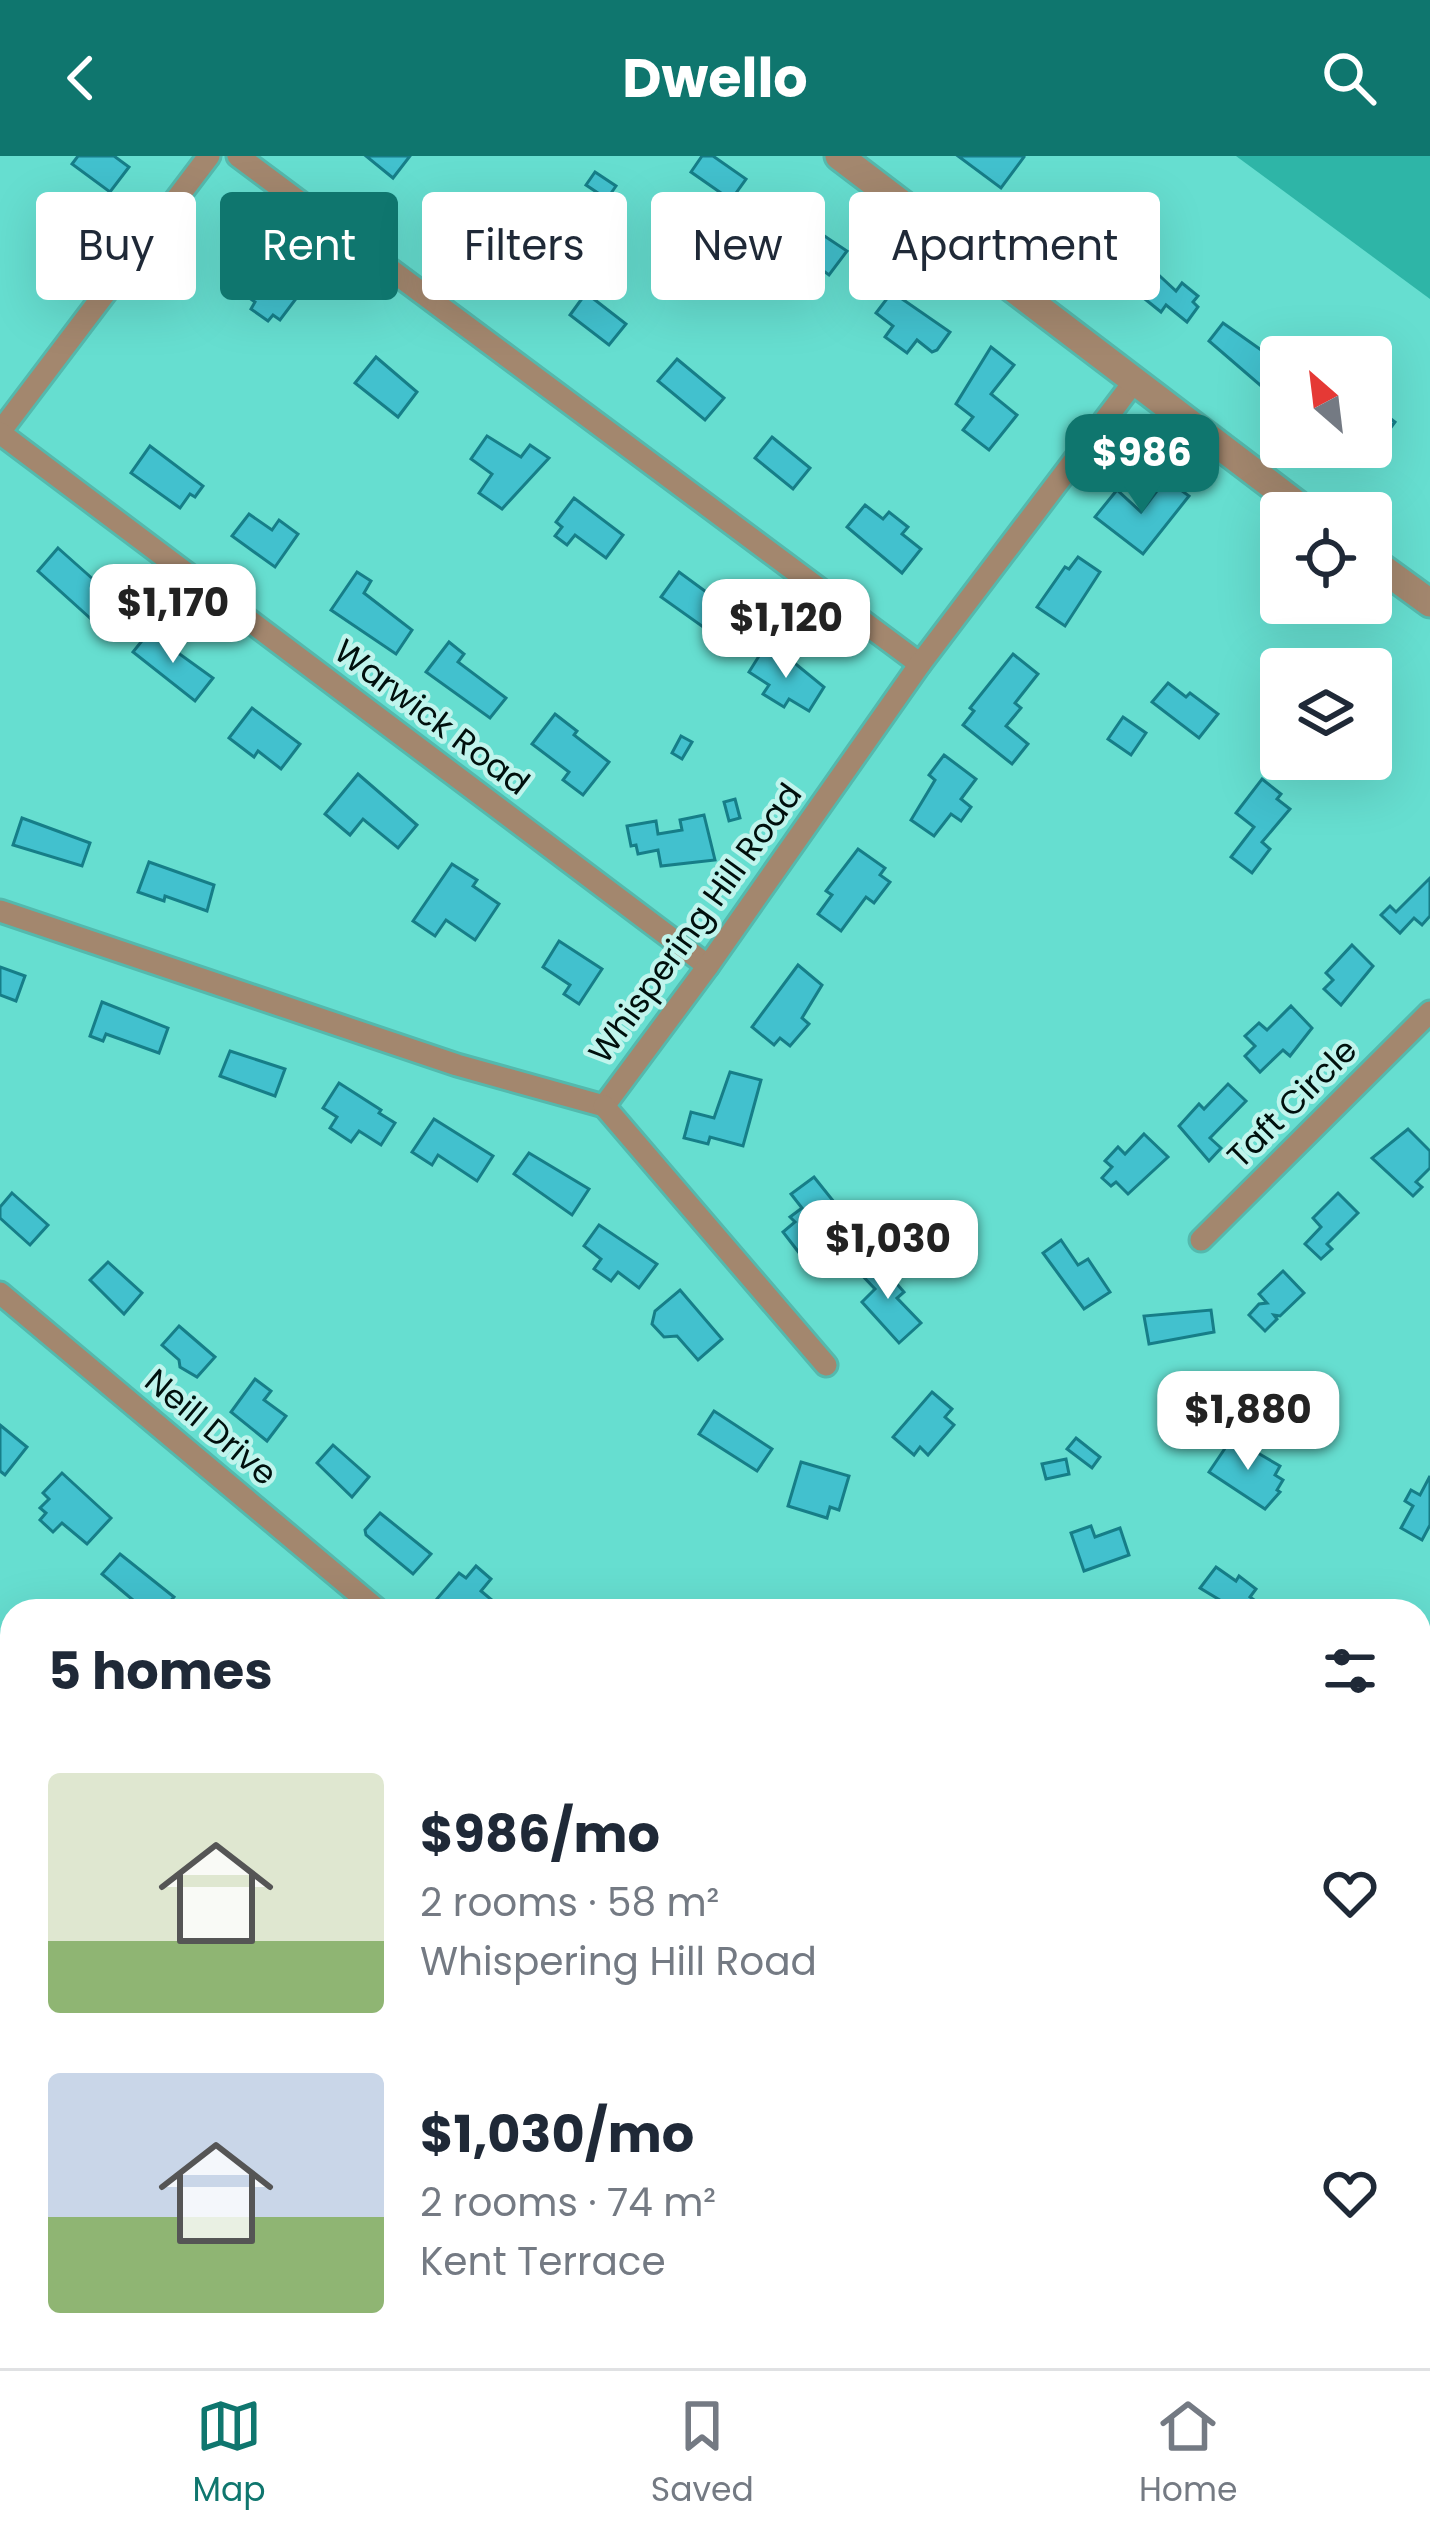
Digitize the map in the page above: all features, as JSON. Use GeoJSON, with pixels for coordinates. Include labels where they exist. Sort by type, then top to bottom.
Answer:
{"type":"FeatureCollection","features":[{"type":"Feature","properties":{"kind":"street"},"geometry":{"type":"LineString","coordinates":[[0,433],[209,156]]}},
{"type":"Feature","properties":{"kind":"street"},"geometry":{"type":"LineString","coordinates":[[238,156],[920,664]]}},
{"type":"Feature","properties":{"kind":"street"},"geometry":{"type":"LineString","coordinates":[[839,156],[1280,492]]}},
{"type":"Feature","properties":{"kind":"street","name":"Whispering Hill Road"},"geometry":{"type":"LineString","coordinates":[[0,910],[457,1065],[604,1106],[920,664],[1133,383]]}},
{"type":"Feature","properties":{"kind":"street","name":"Warwick Road"},"geometry":{"type":"LineString","coordinates":[[0,433],[708,966]]}},
{"type":"Feature","properties":{"kind":"street"},"geometry":{"type":"LineString","coordinates":[[1392,575],[1430,603]]}},
{"type":"Feature","properties":{"kind":"street","name":"Taft Circle"},"geometry":{"type":"LineString","coordinates":[[1201,1240],[1430,1012]]}},
{"type":"Feature","properties":{"kind":"street"},"geometry":{"type":"LineString","coordinates":[[604,1106],[826,1365]]}},
{"type":"Feature","properties":{"kind":"street","name":"Neill Drive"},"geometry":{"type":"LineString","coordinates":[[0,1293],[366,1599]]}},
{"type":"Feature","properties":{"kind":"green space"},"geometry":{"type":"Polygon","coordinates":[[[1236,156],[1430,156],[1430,299],[1236,156]]]}},
{"type":"Feature","properties":{"kind":"building"},"geometry":{"type":"Polygon","coordinates":[[[78,156],[114,156],[129,167],[110,192],[72,164],[78,156]]]}},
{"type":"Feature","properties":{"kind":"building"},"geometry":{"type":"Polygon","coordinates":[[[366,156],[410,156],[393,178],[366,156]]]}},
{"type":"Feature","properties":{"kind":"building"},"geometry":{"type":"Polygon","coordinates":[[[702,156],[713,156],[746,179],[737,192],[720,192],[691,172],[702,156]]]}},
{"type":"Feature","properties":{"kind":"building"},"geometry":{"type":"Polygon","coordinates":[[[958,156],[1023,156],[1024,157],[1001,188],[958,156]]]}},
{"type":"Feature","properties":{"kind":"building"},"geometry":{"type":"Polygon","coordinates":[[[595,172],[616,186],[612,192],[596,192],[586,185],[595,172]]]}},
{"type":"Feature","properties":{"kind":"building"},"geometry":{"type":"Polygon","coordinates":[[[825,236],[847,251],[829,275],[825,272],[825,236]]]}},
{"type":"Feature","properties":{"kind":"building"},"geometry":{"type":"Polygon","coordinates":[[[1160,276],[1176,291],[1182,283],[1198,296],[1193,302],[1198,307],[1187,322],[1166,305],[1161,312],[1146,300],[1160,300],[1160,276]]]}},
{"type":"Feature","properties":{"kind":"building"},"geometry":{"type":"Polygon","coordinates":[[[295,300],[280,320],[273,315],[268,321],[251,309],[255,302],[295,300]]]}},
{"type":"Feature","properties":{"kind":"building"},"geometry":{"type":"Polygon","coordinates":[[[581,300],[595,300],[626,324],[609,345],[570,315],[581,300]]]}},
{"type":"Feature","properties":{"kind":"building"},"geometry":{"type":"Polygon","coordinates":[[[886,300],[904,300],[950,332],[937,350],[932,352],[917,340],[907,353],[885,337],[893,326],[876,313],[886,300]]]}},
{"type":"Feature","properties":{"kind":"building"},"geometry":{"type":"Polygon","coordinates":[[[1223,323],[1260,349],[1260,385],[1209,341],[1223,323]]]}},
{"type":"Feature","properties":{"kind":"building"},"geometry":{"type":"Polygon","coordinates":[[[991,347],[1014,365],[991,394],[1017,415],[989,450],[963,430],[973,417],[956,404],[991,347]]]}},
{"type":"Feature","properties":{"kind":"building"},"geometry":{"type":"Polygon","coordinates":[[[376,357],[417,392],[398,417],[355,383],[376,357]]]}},
{"type":"Feature","properties":{"kind":"building"},"geometry":{"type":"Polygon","coordinates":[[[677,359],[724,398],[705,420],[658,381],[677,359]]]}},
{"type":"Feature","properties":{"kind":"building"},"geometry":{"type":"Polygon","coordinates":[[[487,436],[521,457],[530,445],[549,458],[502,509],[479,493],[492,474],[471,459],[487,436]]]}},
{"type":"Feature","properties":{"kind":"building"},"geometry":{"type":"Polygon","coordinates":[[[772,437],[810,468],[793,489],[755,458],[772,437]]]}},
{"type":"Feature","properties":{"kind":"building"},"geometry":{"type":"Polygon","coordinates":[[[150,446],[203,486],[180,508],[131,473],[150,446]]]}},
{"type":"Feature","properties":{"kind":"building"},"geometry":{"type":"Polygon","coordinates":[[[1166,479],[1189,496],[1143,554],[1095,517],[1117,490],[1141,512],[1166,479]]]}},
{"type":"Feature","properties":{"kind":"building"},"geometry":{"type":"Polygon","coordinates":[[[574,498],[623,535],[606,558],[575,535],[567,545],[555,536],[562,527],[556,522],[574,498]]]}},
{"type":"Feature","properties":{"kind":"building"},"geometry":{"type":"Polygon","coordinates":[[[865,505],[883,519],[889,512],[908,527],[902,534],[921,549],[902,573],[847,527],[865,505]]]}},
{"type":"Feature","properties":{"kind":"building"},"geometry":{"type":"Polygon","coordinates":[[[249,514],[272,530],[279,520],[298,534],[275,567],[232,536],[249,514]]]}},
{"type":"Feature","properties":{"kind":"building"},"geometry":{"type":"Polygon","coordinates":[[[58,548],[122,605],[101,628],[38,571],[58,548]]]}},
{"type":"Feature","properties":{"kind":"building"},"geometry":{"type":"Polygon","coordinates":[[[1078,557],[1100,572],[1065,626],[1037,607],[1065,567],[1069,569],[1078,557]]]}},
{"type":"Feature","properties":{"kind":"building"},"geometry":{"type":"Polygon","coordinates":[[[357,572],[371,581],[364,593],[412,630],[396,654],[331,610],[357,572]]]}},
{"type":"Feature","properties":{"kind":"building"},"geometry":{"type":"Polygon","coordinates":[[[679,572],[724,605],[706,629],[661,597],[679,572]]]}},
{"type":"Feature","properties":{"kind":"building"},"geometry":{"type":"Polygon","coordinates":[[[149,632],[213,678],[195,701],[133,652],[149,632]]]}},
{"type":"Feature","properties":{"kind":"building"},"geometry":{"type":"Polygon","coordinates":[[[449,642],[464,654],[458,662],[506,698],[490,718],[426,672],[449,642]]]}},
{"type":"Feature","properties":{"kind":"building"},"geometry":{"type":"Polygon","coordinates":[[[764,648],[783,661],[786,656],[824,687],[809,711],[789,699],[784,707],[763,694],[769,685],[749,672],[764,648]]]}},
{"type":"Feature","properties":{"kind":"building"},"geometry":{"type":"Polygon","coordinates":[[[1013,654],[1038,674],[1015,703],[1021,708],[1006,726],[1028,744],[1012,764],[963,725],[974,711],[970,708],[1013,654]]]}},
{"type":"Feature","properties":{"kind":"building"},"geometry":{"type":"Polygon","coordinates":[[[1168,683],[1218,714],[1199,738],[1152,702],[1168,683]]]}},
{"type":"Feature","properties":{"kind":"building"},"geometry":{"type":"Polygon","coordinates":[[[252,708],[300,744],[281,769],[258,751],[254,757],[229,738],[252,708]]]}},
{"type":"Feature","properties":{"kind":"building"},"geometry":{"type":"Polygon","coordinates":[[[555,714],[609,762],[583,795],[563,780],[569,772],[532,744],[555,714]]]}},
{"type":"Feature","properties":{"kind":"building"},"geometry":{"type":"Polygon","coordinates":[[[1123,717],[1146,733],[1131,755],[1108,739],[1123,717]]]}},
{"type":"Feature","properties":{"kind":"building"},"geometry":{"type":"Polygon","coordinates":[[[681,736],[692,742],[682,759],[672,753],[681,736]]]}},
{"type":"Feature","properties":{"kind":"building"},"geometry":{"type":"Polygon","coordinates":[[[944,755],[976,779],[961,799],[971,807],[961,821],[951,814],[934,836],[911,820],[935,780],[929,775],[944,755]]]}},
{"type":"Feature","properties":{"kind":"building"},"geometry":{"type":"Polygon","coordinates":[[[358,774],[417,825],[398,848],[363,819],[350,835],[325,814],[358,774]]]}},
{"type":"Feature","properties":{"kind":"building"},"geometry":{"type":"Polygon","coordinates":[[[1261,780],[1281,794],[1277,799],[1290,809],[1262,842],[1270,849],[1252,873],[1231,857],[1254,827],[1236,813],[1261,780]]]}},
{"type":"Feature","properties":{"kind":"building"},"geometry":{"type":"Polygon","coordinates":[[[735,799],[740,818],[729,821],[724,802],[735,799]]]}},
{"type":"Feature","properties":{"kind":"building"},"geometry":{"type":"Polygon","coordinates":[[[704,815],[715,860],[661,866],[658,850],[638,854],[636,845],[631,846],[627,826],[656,821],[658,834],[682,830],[680,820],[704,815]]]}},
{"type":"Feature","properties":{"kind":"building"},"geometry":{"type":"Polygon","coordinates":[[[22,818],[90,843],[82,866],[13,845],[22,818]]]}},
{"type":"Feature","properties":{"kind":"building"},"geometry":{"type":"Polygon","coordinates":[[[858,849],[885,868],[880,875],[890,882],[874,903],[866,897],[841,931],[818,914],[832,895],[826,891],[858,849]]]}},
{"type":"Feature","properties":{"kind":"building"},"geometry":{"type":"Polygon","coordinates":[[[149,862],[214,885],[207,911],[138,892],[149,862]]]}},
{"type":"Feature","properties":{"kind":"building"},"geometry":{"type":"Polygon","coordinates":[[[452,864],[477,880],[473,886],[499,904],[475,940],[446,920],[435,936],[413,921],[452,864]]]}},
{"type":"Feature","properties":{"kind":"building"},"geometry":{"type":"Polygon","coordinates":[[[1430,878],[1430,916],[1422,925],[1414,918],[1400,933],[1381,915],[1390,906],[1396,912],[1430,878]]]}},
{"type":"Feature","properties":{"kind":"building"},"geometry":{"type":"Polygon","coordinates":[[[559,941],[602,969],[579,1004],[564,994],[570,985],[543,967],[559,941]]]}},
{"type":"Feature","properties":{"kind":"building"},"geometry":{"type":"Polygon","coordinates":[[[1352,945],[1373,966],[1341,1005],[1324,989],[1333,980],[1326,973],[1352,945]]]}},
{"type":"Feature","properties":{"kind":"building"},"geometry":{"type":"Polygon","coordinates":[[[798,965],[822,985],[802,1018],[809,1024],[790,1046],[780,1038],[774,1045],[752,1027],[798,965]]]}},
{"type":"Feature","properties":{"kind":"building"},"geometry":{"type":"Polygon","coordinates":[[[0,967],[25,976],[16,1001],[0,995],[0,967]]]}},
{"type":"Feature","properties":{"kind":"building"},"geometry":{"type":"Polygon","coordinates":[[[102,1002],[168,1028],[159,1053],[106,1034],[103,1041],[90,1036],[102,1002]]]}},
{"type":"Feature","properties":{"kind":"building"},"geometry":{"type":"Polygon","coordinates":[[[1291,1006],[1312,1028],[1290,1056],[1283,1050],[1260,1072],[1245,1056],[1255,1046],[1245,1036],[1259,1023],[1267,1030],[1291,1006]]]}},
{"type":"Feature","properties":{"kind":"building"},"geometry":{"type":"Polygon","coordinates":[[[230,1051],[285,1069],[275,1096],[220,1076],[230,1051]]]}},
{"type":"Feature","properties":{"kind":"building"},"geometry":{"type":"Polygon","coordinates":[[[730,1072],[761,1080],[743,1146],[710,1137],[708,1144],[684,1138],[691,1112],[714,1118],[730,1072]]]}},
{"type":"Feature","properties":{"kind":"building"},"geometry":{"type":"Polygon","coordinates":[[[339,1083],[395,1123],[381,1145],[359,1131],[351,1142],[330,1128],[337,1117],[323,1108],[339,1083]]]}},
{"type":"Feature","properties":{"kind":"building"},"geometry":{"type":"Polygon","coordinates":[[[1228,1084],[1246,1101],[1210,1138],[1221,1148],[1209,1161],[1179,1126],[1199,1104],[1204,1109],[1228,1084]]]}},
{"type":"Feature","properties":{"kind":"building"},"geometry":{"type":"Polygon","coordinates":[[[434,1119],[493,1156],[477,1181],[438,1155],[432,1165],[412,1152],[434,1119]]]}},
{"type":"Feature","properties":{"kind":"building"},"geometry":{"type":"Polygon","coordinates":[[[1408,1129],[1430,1151],[1430,1168],[1416,1182],[1422,1187],[1413,1196],[1372,1158],[1408,1129]]]}},
{"type":"Feature","properties":{"kind":"building"},"geometry":{"type":"Polygon","coordinates":[[[1144,1134],[1168,1157],[1128,1194],[1116,1182],[1111,1186],[1102,1178],[1112,1167],[1105,1161],[1118,1147],[1125,1154],[1144,1134]]]}},
{"type":"Feature","properties":{"kind":"building"},"geometry":{"type":"Polygon","coordinates":[[[529,1153],[589,1189],[572,1215],[514,1174],[529,1153]]]}},
{"type":"Feature","properties":{"kind":"building"},"geometry":{"type":"Polygon","coordinates":[[[814,1177],[846,1217],[800,1254],[783,1232],[795,1222],[790,1217],[802,1208],[791,1194],[814,1177]]]}},
{"type":"Feature","properties":{"kind":"building"},"geometry":{"type":"Polygon","coordinates":[[[12,1193],[48,1225],[30,1245],[0,1218],[0,1207],[12,1193]]]}},
{"type":"Feature","properties":{"kind":"building"},"geometry":{"type":"Polygon","coordinates":[[[1338,1193],[1358,1213],[1327,1244],[1332,1249],[1321,1259],[1305,1244],[1321,1227],[1313,1218],[1338,1193]]]}},
{"type":"Feature","properties":{"kind":"building"},"geometry":{"type":"Polygon","coordinates":[[[599,1225],[657,1264],[639,1288],[618,1272],[611,1281],[594,1269],[601,1259],[584,1246],[599,1225]]]}},
{"type":"Feature","properties":{"kind":"building"},"geometry":{"type":"Polygon","coordinates":[[[1061,1240],[1078,1265],[1088,1259],[1110,1292],[1084,1309],[1043,1253],[1061,1240]]]}},
{"type":"Feature","properties":{"kind":"building"},"geometry":{"type":"Polygon","coordinates":[[[874,1258],[904,1292],[897,1298],[921,1323],[899,1343],[862,1302],[875,1289],[859,1272],[874,1258]]]}},
{"type":"Feature","properties":{"kind":"building"},"geometry":{"type":"Polygon","coordinates":[[[108,1262],[142,1293],[124,1314],[90,1280],[108,1262]]]}},
{"type":"Feature","properties":{"kind":"building"},"geometry":{"type":"Polygon","coordinates":[[[1283,1271],[1304,1293],[1280,1316],[1274,1315],[1277,1319],[1265,1331],[1249,1315],[1259,1304],[1267,1303],[1259,1294],[1283,1271]]]}},
{"type":"Feature","properties":{"kind":"building"},"geometry":{"type":"Polygon","coordinates":[[[680,1290],[722,1339],[698,1360],[677,1336],[664,1337],[652,1324],[655,1311],[680,1290]]]}},
{"type":"Feature","properties":{"kind":"building"},"geometry":{"type":"Polygon","coordinates":[[[1211,1310],[1214,1332],[1149,1344],[1144,1316],[1211,1310]]]}},
{"type":"Feature","properties":{"kind":"building"},"geometry":{"type":"Polygon","coordinates":[[[179,1326],[215,1357],[197,1377],[180,1367],[179,1360],[162,1345],[179,1326]]]}},
{"type":"Feature","properties":{"kind":"building"},"geometry":{"type":"Polygon","coordinates":[[[255,1379],[271,1391],[264,1400],[286,1416],[267,1441],[231,1412],[255,1379]]]}},
{"type":"Feature","properties":{"kind":"building"},"geometry":{"type":"Polygon","coordinates":[[[932,1392],[952,1409],[945,1417],[954,1425],[928,1455],[920,1447],[914,1455],[893,1437],[932,1392]]]}},
{"type":"Feature","properties":{"kind":"building"},"geometry":{"type":"Polygon","coordinates":[[[714,1411],[772,1449],[757,1471],[699,1434],[714,1411]]]}},
{"type":"Feature","properties":{"kind":"building"},"geometry":{"type":"Polygon","coordinates":[[[0,1425],[27,1447],[5,1475],[0,1471],[0,1425]]]}},
{"type":"Feature","properties":{"kind":"building"},"geometry":{"type":"Polygon","coordinates":[[[1076,1438],[1100,1457],[1092,1468],[1067,1449],[1076,1438]]]}},
{"type":"Feature","properties":{"kind":"building"},"geometry":{"type":"Polygon","coordinates":[[[1232,1438],[1280,1466],[1275,1475],[1283,1480],[1280,1492],[1265,1509],[1209,1472],[1232,1438]]]}},
{"type":"Feature","properties":{"kind":"building"},"geometry":{"type":"Polygon","coordinates":[[[333,1445],[369,1477],[352,1497],[317,1463],[333,1445]]]}},
{"type":"Feature","properties":{"kind":"building"},"geometry":{"type":"Polygon","coordinates":[[[1066,1459],[1069,1474],[1046,1479],[1042,1464],[1066,1459]]]}},
{"type":"Feature","properties":{"kind":"building"},"geometry":{"type":"Polygon","coordinates":[[[801,1462],[849,1476],[839,1510],[830,1507],[827,1518],[788,1506],[801,1462]]]}},
{"type":"Feature","properties":{"kind":"building"},"geometry":{"type":"Polygon","coordinates":[[[62,1473],[111,1518],[87,1544],[62,1523],[53,1532],[40,1520],[46,1513],[40,1508],[49,1499],[43,1493],[62,1473]]]}},
{"type":"Feature","properties":{"kind":"building"},"geometry":{"type":"Polygon","coordinates":[[[1430,1476],[1430,1525],[1422,1540],[1401,1528],[1413,1506],[1405,1501],[1411,1490],[1420,1495],[1430,1476]]]}},
{"type":"Feature","properties":{"kind":"building"},"geometry":{"type":"Polygon","coordinates":[[[380,1513],[431,1554],[413,1574],[366,1535],[380,1513]]]}},
{"type":"Feature","properties":{"kind":"building"},"geometry":{"type":"Polygon","coordinates":[[[1091,1526],[1095,1537],[1120,1528],[1129,1555],[1084,1571],[1071,1533],[1091,1526]]]}},
{"type":"Feature","properties":{"kind":"building"},"geometry":{"type":"Polygon","coordinates":[[[120,1554],[174,1597],[132,1599],[102,1574],[120,1554]]]}},
{"type":"Feature","properties":{"kind":"building"},"geometry":{"type":"Polygon","coordinates":[[[476,1566],[491,1579],[481,1591],[491,1599],[437,1599],[459,1573],[466,1578],[476,1566]]]}},
{"type":"Feature","properties":{"kind":"building"},"geometry":{"type":"Polygon","coordinates":[[[1216,1567],[1256,1589],[1253,1599],[1218,1599],[1200,1588],[1216,1567]]]}}]}
